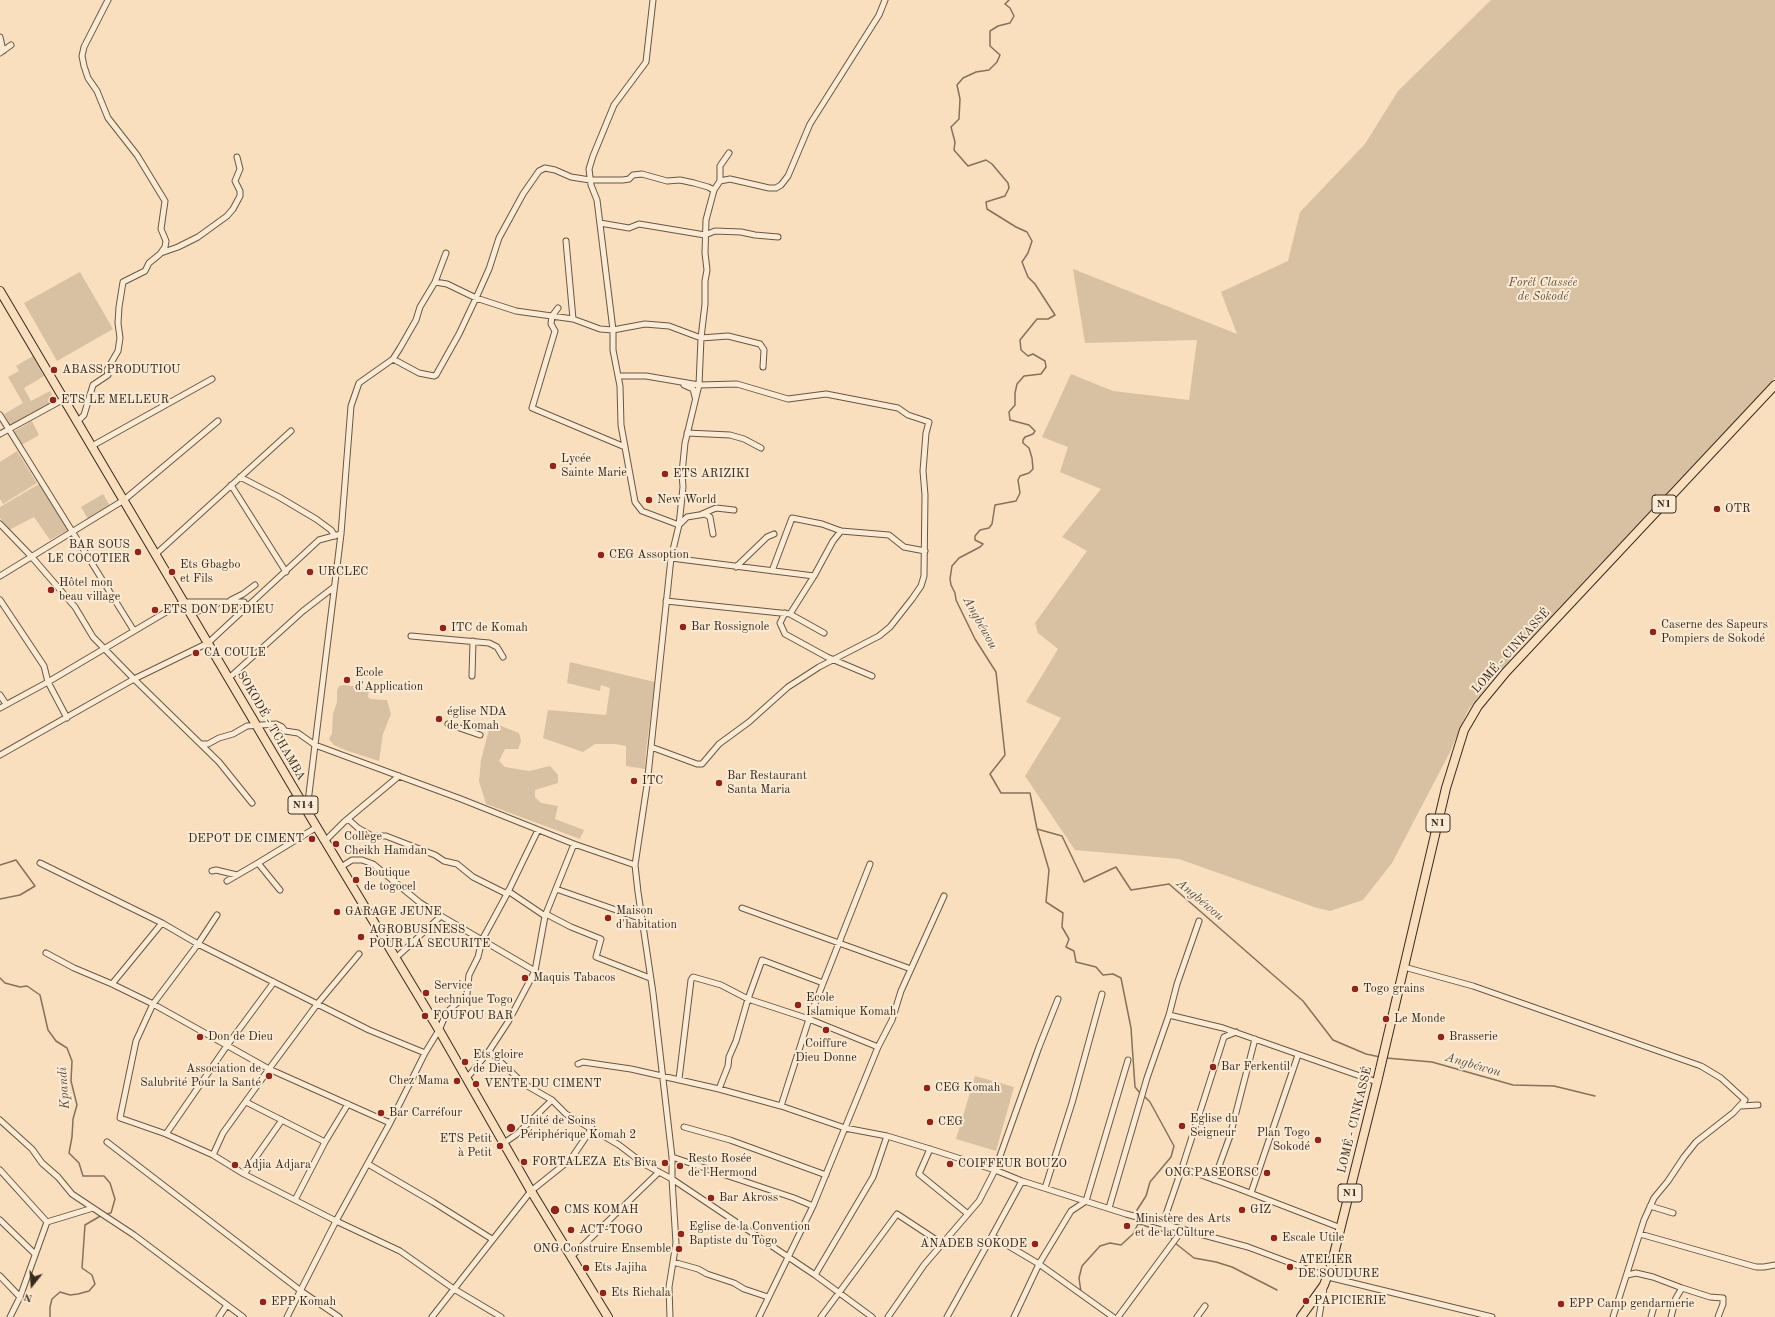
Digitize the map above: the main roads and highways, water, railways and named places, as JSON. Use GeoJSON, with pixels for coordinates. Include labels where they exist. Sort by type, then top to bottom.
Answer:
{"type":"FeatureCollection","features":[{"type":"Feature","properties":{"kind":"main road","name":"SOKODÉ - TCHAMBA"},"geometry":{"type":"LineString","coordinates":[[0,291],[307,811],[439,1030],[531,1191],[608,1317]]}},
{"type":"Feature","properties":{"kind":"main road","name":"LOMÉ - CINKASSÉ"},"geometry":{"type":"LineString","coordinates":[[1301,1317],[1328,1277],[1378,1082],[1446,788],[1459,744],[1472,715],[1506,672],[1775,385]]}},
{"type":"Feature","properties":{"kind":"waterway","name":"Angbéwou"},"geometry":{"type":"LineString","coordinates":[[1009,0],[1005,4],[1010,8],[1014,16],[1010,23],[998,26],[990,31],[990,46],[1000,55],[997,62],[989,70],[976,72],[963,78],[957,85],[960,99],[959,119],[951,127],[955,142],[954,150],[968,166],[986,160],[992,164],[1008,183],[1009,188],[1005,196],[986,202],[987,209],[1027,232],[1032,241],[1028,253],[1022,262],[1028,277],[1035,284],[1055,315],[1048,319],[1037,319],[1020,340],[1021,350],[1028,356],[1033,354],[1045,361],[1046,367],[1041,374],[1024,376],[1017,384],[1015,405],[1009,412],[1010,420],[1029,425],[1035,431],[1023,440],[1023,443],[1029,448],[1033,469],[1029,473],[1020,476],[1018,480],[1020,493],[1016,501],[995,505],[992,524],[989,528],[980,530],[975,536],[975,540],[983,544],[959,558],[952,566],[950,579],[956,600],[975,639],[996,672],[1005,755],[990,774],[1001,793],[1030,793],[1037,829],[1062,836],[1084,882],[1116,867],[1131,890],[1169,884],[1303,1001],[1333,1040],[1366,1054],[1380,1057]]}},
{"type":"Feature","properties":{"kind":"waterway"},"geometry":{"type":"LineString","coordinates":[[1037,829],[1049,870],[1046,902],[1063,913],[1062,927],[1069,939],[1066,947],[1074,951],[1076,962],[1096,967],[1103,975],[1113,974],[1121,978],[1131,1028],[1135,1087],[1140,1093]]}},
{"type":"Feature","properties":{"kind":"waterway","name":"Kpandi"},"geometry":{"type":"LineString","coordinates":[[0,865],[16,860],[35,886],[20,895],[0,899]]}},
{"type":"Feature","properties":{"kind":"waterway","name":"Kpandi"},"geometry":{"type":"LineString","coordinates":[[0,978],[5,983],[20,987],[27,986],[40,995],[48,1030],[56,1041],[67,1048],[72,1061],[71,1081],[77,1105],[73,1119],[69,1153],[79,1163],[83,1176],[104,1176],[110,1183],[115,1199],[111,1213],[106,1214]]}},
{"type":"Feature","properties":{"kind":"waterway","name":"Angbéwou"},"geometry":{"type":"LineString","coordinates":[[1386,1058],[1432,1062],[1513,1085],[1554,1086],[1595,1096]]}},
{"type":"Feature","properties":{"kind":"waterway"},"geometry":{"type":"LineString","coordinates":[[1138,1215],[1137,1210],[1146,1196],[1150,1182],[1171,1157],[1174,1146],[1150,1102],[1143,1095]]}},
{"type":"Feature","properties":{"kind":"waterway","name":"Kpandi"},"geometry":{"type":"LineString","coordinates":[[50,1317],[52,1299],[60,1292],[70,1295],[78,1294],[89,1291],[95,1284],[92,1275],[82,1268],[85,1225],[102,1215]]}},
{"type":"Feature","properties":{"kind":"waterway"},"geometry":{"type":"LineString","coordinates":[[1138,1219],[1139,1224],[1168,1233],[1173,1240]]}},
{"type":"Feature","properties":{"kind":"waterway"},"geometry":{"type":"LineString","coordinates":[[1081,1292],[1079,1278],[1082,1266],[1100,1246],[1110,1243],[1121,1245],[1133,1234],[1138,1224]]}},
{"type":"Feature","properties":{"kind":"waterway"},"geometry":{"type":"LineString","coordinates":[[1175,1243],[1194,1258],[1232,1267],[1277,1290]]}},
{"type":"Feature","properties":{"kind":"place","name":"ABASS PRODUTIOU"},"geometry":{"type":"Point","coordinates":[54,370]}},
{"type":"Feature","properties":{"kind":"place","name":"ETS LE MELLEUR"},"geometry":{"type":"Point","coordinates":[53,400]}},
{"type":"Feature","properties":{"kind":"place","name":"Lycée Sainte Marie"},"geometry":{"type":"Point","coordinates":[553,466]}},
{"type":"Feature","properties":{"kind":"place","name":"ETS ARIZIKI"},"geometry":{"type":"Point","coordinates":[665,474]}},
{"type":"Feature","properties":{"kind":"place","name":"New World"},"geometry":{"type":"Point","coordinates":[649,500]}},
{"type":"Feature","properties":{"kind":"place","name":"OTR"},"geometry":{"type":"Point","coordinates":[1717,509]}},
{"type":"Feature","properties":{"kind":"place","name":"BAR SOUS LE COCOTIER"},"geometry":{"type":"Point","coordinates":[138,552]}},
{"type":"Feature","properties":{"kind":"place","name":"CEG Assoption"},"geometry":{"type":"Point","coordinates":[601,555]}},
{"type":"Feature","properties":{"kind":"place","name":"Ets Gbagbo et Fils"},"geometry":{"type":"Point","coordinates":[172,572]}},
{"type":"Feature","properties":{"kind":"place","name":"URCLEC"},"geometry":{"type":"Point","coordinates":[310,572]}},
{"type":"Feature","properties":{"kind":"place","name":"Hôtel mon beau village"},"geometry":{"type":"Point","coordinates":[51,590]}},
{"type":"Feature","properties":{"kind":"place","name":"ETS DON DE DIEU"},"geometry":{"type":"Point","coordinates":[155,610]}},
{"type":"Feature","properties":{"kind":"place","name":"Bar Rossignole"},"geometry":{"type":"Point","coordinates":[683,627]}},
{"type":"Feature","properties":{"kind":"place","name":"ITC de Komah"},"geometry":{"type":"Point","coordinates":[443,628]}},
{"type":"Feature","properties":{"kind":"place","name":"Caserne des Sapeurs Pompiers de Sokodé"},"geometry":{"type":"Point","coordinates":[1653,632]}},
{"type":"Feature","properties":{"kind":"place","name":"CA COULE"},"geometry":{"type":"Point","coordinates":[196,653]}},
{"type":"Feature","properties":{"kind":"place","name":"Ecole d'Application"},"geometry":{"type":"Point","coordinates":[347,680]}},
{"type":"Feature","properties":{"kind":"place","name":"église NDA de Komah"},"geometry":{"type":"Point","coordinates":[439,719]}},
{"type":"Feature","properties":{"kind":"place","name":"ITC"},"geometry":{"type":"Point","coordinates":[634,781]}},
{"type":"Feature","properties":{"kind":"place","name":"Bar Restaurant Santa Maria"},"geometry":{"type":"Point","coordinates":[719,783]}},
{"type":"Feature","properties":{"kind":"place","name":"DEPOT DE CIMENT"},"geometry":{"type":"Point","coordinates":[312,839]}},
{"type":"Feature","properties":{"kind":"place","name":"Collège Cheikh Hamdan"},"geometry":{"type":"Point","coordinates":[336,844]}},
{"type":"Feature","properties":{"kind":"place","name":"Boutique de togocel"},"geometry":{"type":"Point","coordinates":[356,880]}},
{"type":"Feature","properties":{"kind":"place","name":"GARAGE JEUNE"},"geometry":{"type":"Point","coordinates":[337,912]}},
{"type":"Feature","properties":{"kind":"place","name":"Maison d'habitation"},"geometry":{"type":"Point","coordinates":[608,918]}},
{"type":"Feature","properties":{"kind":"place","name":"AGROBUSINESS POUR LA SECURITE"},"geometry":{"type":"Point","coordinates":[361,937]}},
{"type":"Feature","properties":{"kind":"place","name":"Maquis Tabacos"},"geometry":{"type":"Point","coordinates":[525,978]}},
{"type":"Feature","properties":{"kind":"place","name":"Togo grains"},"geometry":{"type":"Point","coordinates":[1355,989]}},
{"type":"Feature","properties":{"kind":"place","name":"Service technique Togo"},"geometry":{"type":"Point","coordinates":[426,993]}},
{"type":"Feature","properties":{"kind":"place","name":"Ecole Islamique Komah"},"geometry":{"type":"Point","coordinates":[798,1005]}},
{"type":"Feature","properties":{"kind":"place","name":"FOUFOU BAR"},"geometry":{"type":"Point","coordinates":[425,1016]}},
{"type":"Feature","properties":{"kind":"place","name":"Le Monde"},"geometry":{"type":"Point","coordinates":[1386,1019]}},
{"type":"Feature","properties":{"kind":"place","name":"Coiffure Dieu Donne"},"geometry":{"type":"Point","coordinates":[826,1030]}},
{"type":"Feature","properties":{"kind":"place","name":"Don de Dieu"},"geometry":{"type":"Point","coordinates":[200,1037]}},
{"type":"Feature","properties":{"kind":"place","name":"Brasserie"},"geometry":{"type":"Point","coordinates":[1441,1037]}},
{"type":"Feature","properties":{"kind":"place","name":"Ets gloire de Dieu"},"geometry":{"type":"Point","coordinates":[465,1062]}},
{"type":"Feature","properties":{"kind":"place","name":"Bar Ferkentil"},"geometry":{"type":"Point","coordinates":[1213,1067]}},
{"type":"Feature","properties":{"kind":"place","name":"Association de Salubrité Pour la Santé"},"geometry":{"type":"Point","coordinates":[269,1076]}},
{"type":"Feature","properties":{"kind":"place","name":"Chez Mama"},"geometry":{"type":"Point","coordinates":[457,1081]}},
{"type":"Feature","properties":{"kind":"place","name":"VENTE DU CIMENT"},"geometry":{"type":"Point","coordinates":[476,1084]}},
{"type":"Feature","properties":{"kind":"place","name":"CEG Komah"},"geometry":{"type":"Point","coordinates":[927,1088]}},
{"type":"Feature","properties":{"kind":"place","name":"Bar Carréfour"},"geometry":{"type":"Point","coordinates":[381,1113]}},
{"type":"Feature","properties":{"kind":"place","name":"CEG"},"geometry":{"type":"Point","coordinates":[930,1122]}},
{"type":"Feature","properties":{"kind":"place","name":"Eglise du Seigneur"},"geometry":{"type":"Point","coordinates":[1182,1126]}},
{"type":"Feature","properties":{"kind":"place","name":"Unité de Soins Périphérique Komah 2"},"geometry":{"type":"Point","coordinates":[511,1128]}},
{"type":"Feature","properties":{"kind":"place","name":"Plan Togo Sokodé"},"geometry":{"type":"Point","coordinates":[1318,1140]}},
{"type":"Feature","properties":{"kind":"place","name":"ETS Petit à Petit"},"geometry":{"type":"Point","coordinates":[500,1146]}},
{"type":"Feature","properties":{"kind":"place","name":"FORTALEZA"},"geometry":{"type":"Point","coordinates":[524,1162]}},
{"type":"Feature","properties":{"kind":"place","name":"Ets Biva"},"geometry":{"type":"Point","coordinates":[665,1163]}},
{"type":"Feature","properties":{"kind":"place","name":"COIFFEUR BOUZO"},"geometry":{"type":"Point","coordinates":[950,1164]}},
{"type":"Feature","properties":{"kind":"place","name":"Adjia Adjara"},"geometry":{"type":"Point","coordinates":[235,1165]}},
{"type":"Feature","properties":{"kind":"place","name":"Resto Rosée de l'Hermond"},"geometry":{"type":"Point","coordinates":[680,1166]}},
{"type":"Feature","properties":{"kind":"place","name":"ONG PASEORSC"},"geometry":{"type":"Point","coordinates":[1267,1173]}},
{"type":"Feature","properties":{"kind":"place","name":"Bar Akross"},"geometry":{"type":"Point","coordinates":[711,1198]}},
{"type":"Feature","properties":{"kind":"place","name":"CMS KOMAH"},"geometry":{"type":"Point","coordinates":[555,1210]}},
{"type":"Feature","properties":{"kind":"place","name":"GIZ"},"geometry":{"type":"Point","coordinates":[1242,1210]}},
{"type":"Feature","properties":{"kind":"place","name":"Ministère des Arts et de la Culture"},"geometry":{"type":"Point","coordinates":[1127,1226]}},
{"type":"Feature","properties":{"kind":"place","name":"ACT-TOGO"},"geometry":{"type":"Point","coordinates":[571,1230]}},
{"type":"Feature","properties":{"kind":"place","name":"Eglise de la Convention Baptiste du Togo"},"geometry":{"type":"Point","coordinates":[681,1234]}},
{"type":"Feature","properties":{"kind":"place","name":"Escale Utile"},"geometry":{"type":"Point","coordinates":[1274,1238]}},
{"type":"Feature","properties":{"kind":"place","name":"ANADEB SOKODE"},"geometry":{"type":"Point","coordinates":[1035,1244]}},
{"type":"Feature","properties":{"kind":"place","name":"ONG Construire Ensemble"},"geometry":{"type":"Point","coordinates":[679,1249]}},
{"type":"Feature","properties":{"kind":"place","name":"ATELIER DE SOUDURE"},"geometry":{"type":"Point","coordinates":[1290,1267]}},
{"type":"Feature","properties":{"kind":"place","name":"Ets Jajiha"},"geometry":{"type":"Point","coordinates":[586,1268]}},
{"type":"Feature","properties":{"kind":"place","name":"Ets Richala"},"geometry":{"type":"Point","coordinates":[603,1293]}},
{"type":"Feature","properties":{"kind":"place","name":"PAPICIERIE"},"geometry":{"type":"Point","coordinates":[1306,1301]}},
{"type":"Feature","properties":{"kind":"place","name":"EPP Komah"},"geometry":{"type":"Point","coordinates":[263,1302]}},
{"type":"Feature","properties":{"kind":"place","name":"EPP Camp gendarmerie"},"geometry":{"type":"Point","coordinates":[1561,1304]}},
{"type":"Feature","properties":{"kind":"park label","name":"Forêt Classée de Sokodé"},"geometry":{"type":"Point","coordinates":[1543,290]}}]}
